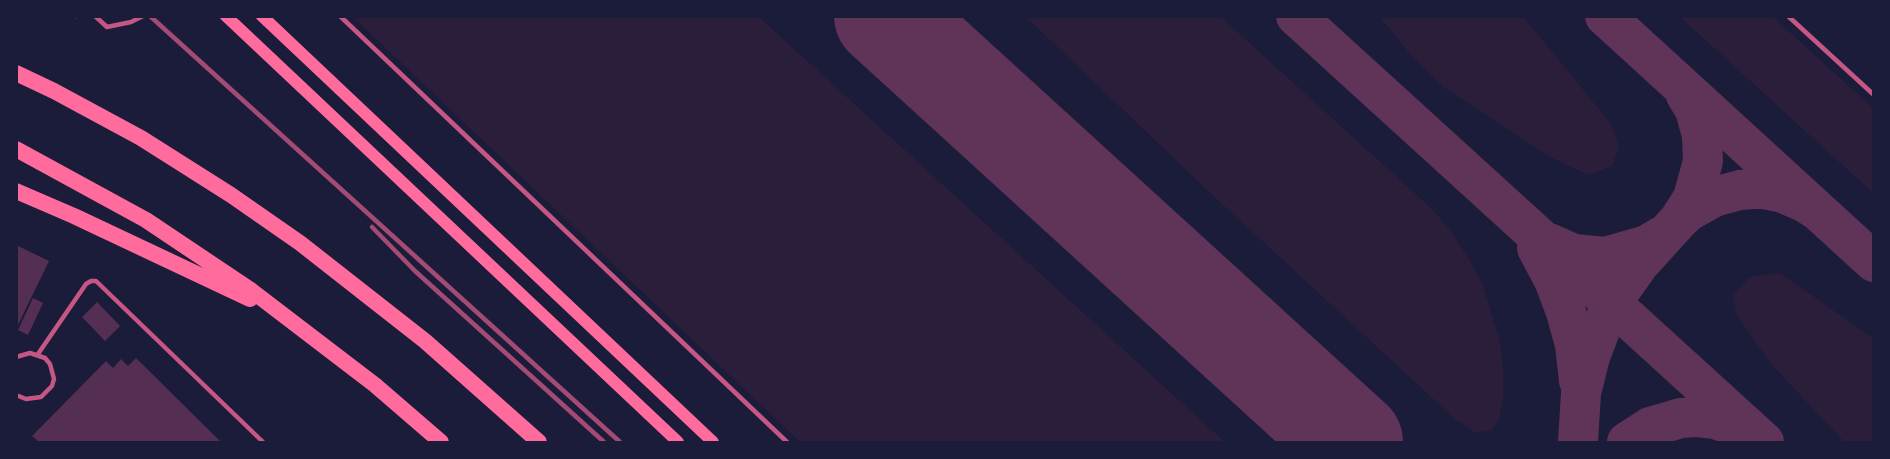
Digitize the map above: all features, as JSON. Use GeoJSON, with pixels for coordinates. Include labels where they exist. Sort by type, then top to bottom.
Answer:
{"type":"FeatureCollection","features":[{"type":"Feature","properties":{"kind":"highway"},"geometry":{"type":"LineString","coordinates":[[16,73],[141,138],[231,195],[300,243],[426,341],[539,442]]}},
{"type":"Feature","properties":{"kind":"highway"},"geometry":{"type":"LineString","coordinates":[[16,148],[146,220],[221,270],[289,318],[375,385],[441,442]]}},
{"type":"Feature","properties":{"kind":"highway"},"geometry":{"type":"LineString","coordinates":[[16,191],[289,318]]}},
{"type":"Feature","properties":{"kind":"main road"},"geometry":{"type":"LineString","coordinates":[[226,16],[678,442]]}},
{"type":"Feature","properties":{"kind":"main road"},"geometry":{"type":"LineString","coordinates":[[262,16],[713,442]]}},
{"type":"Feature","properties":{"kind":"lane"},"geometry":{"type":"LineString","coordinates":[[95,16],[107,27],[131,22],[143,16]]}},
{"type":"Feature","properties":{"kind":"lane"},"geometry":{"type":"LineString","coordinates":[[340,16],[787,442]]}},
{"type":"Feature","properties":{"kind":"lane"},"geometry":{"type":"LineString","coordinates":[[1788,16],[1874,95]]}},
{"type":"Feature","properties":{"kind":"lane"},"geometry":{"type":"LineString","coordinates":[[38,354],[86,284],[91,280],[96,281],[263,442]]}},
{"type":"Feature","properties":{"kind":"lane"},"geometry":{"type":"LineString","coordinates":[[16,357],[23,354],[38,354],[50,364],[53,371],[52,386],[41,398],[33,400],[16,395]]}},
{"type":"Feature","properties":{"kind":"shaded area"},"geometry":{"type":"Polygon","coordinates":[[[353,17],[759,17],[1225,442],[800,442],[353,17]]]}},
{"type":"Feature","properties":{"kind":"shaded area"},"geometry":{"type":"Polygon","coordinates":[[[1026,17],[1221,17],[1431,208],[1451,231],[1482,282],[1500,341],[1503,401],[1498,422],[1491,431],[1474,432],[1455,419],[1208,191],[1026,17]]]}},
{"type":"Feature","properties":{"kind":"shaded area"},"geometry":{"type":"Polygon","coordinates":[[[1380,17],[1524,17],[1611,124],[1619,147],[1612,166],[1588,175],[1548,156],[1443,87],[1410,54],[1380,17]]]}},
{"type":"Feature","properties":{"kind":"shaded area"},"geometry":{"type":"Polygon","coordinates":[[[1680,17],[1773,17],[1873,108],[1873,193],[1680,17]]]}},
{"type":"Feature","properties":{"kind":"shaded area"},"geometry":{"type":"Polygon","coordinates":[[[1780,273],[1873,338],[1873,442],[1844,442],[1773,366],[1738,318],[1732,295],[1750,277],[1780,273]]]}},
{"type":"Feature","properties":{"kind":"building"},"geometry":{"type":"Polygon","coordinates":[[[16,245],[49,261],[16,329],[16,245]]]}},
{"type":"Feature","properties":{"kind":"building"},"geometry":{"type":"Polygon","coordinates":[[[33,298],[43,303],[28,335],[18,330],[33,298]]]}},
{"type":"Feature","properties":{"kind":"building"},"geometry":{"type":"Polygon","coordinates":[[[97,302],[120,326],[105,341],[82,317],[97,302]]]}},
{"type":"Feature","properties":{"kind":"building"},"geometry":{"type":"Polygon","coordinates":[[[136,358],[221,442],[39,442],[32,436],[106,361],[113,368],[121,359],[128,366],[136,358]]]}},
{"type":"Feature","properties":{"kind":"taxiway"},"geometry":{"type":"LineString","coordinates":[[907,16],[1087,201]]}},
{"type":"Feature","properties":{"kind":"taxiway"},"geometry":{"type":"LineString","coordinates":[[1296,16],[1764,442]]}},
{"type":"Feature","properties":{"kind":"taxiway"},"geometry":{"type":"LineString","coordinates":[[1605,16],[1874,262]]}},
{"type":"Feature","properties":{"kind":"taxiway"},"geometry":{"type":"LineString","coordinates":[[1679,220],[1693,198],[1703,161],[1702,135],[1695,110],[1686,95]]}},
{"type":"Feature","properties":{"kind":"taxiway"},"geometry":{"type":"LineString","coordinates":[[1578,442],[1581,393],[1590,357],[1602,325],[1620,291],[1640,263],[1679,220],[1689,211],[1714,197],[1752,189],[1783,193],[1818,211]]}},
{"type":"Feature","properties":{"kind":"taxiway"},"geometry":{"type":"LineString","coordinates":[[1549,243],[1574,254],[1605,257],[1647,245],[1662,236]]}},
{"type":"Feature","properties":{"kind":"taxiway"},"geometry":{"type":"LineString","coordinates":[[1537,248],[1554,280],[1566,312],[1575,345],[1579,381]]}},
{"type":"Feature","properties":{"kind":"taxiway"},"geometry":{"type":"LineString","coordinates":[[1627,442],[1650,427],[1681,418],[1715,419],[1747,430]]}},
{"type":"Feature","properties":{"kind":"runway"},"geometry":{"type":"LineString","coordinates":[[885,16],[1352,442]]}},
{"type":"Feature","properties":{"kind":"railway"},"geometry":{"type":"LineString","coordinates":[[150,16],[620,442]]}},
{"type":"Feature","properties":{"kind":"railway"},"geometry":{"type":"LineString","coordinates":[[372,227],[415,271],[604,442]]}}]}
